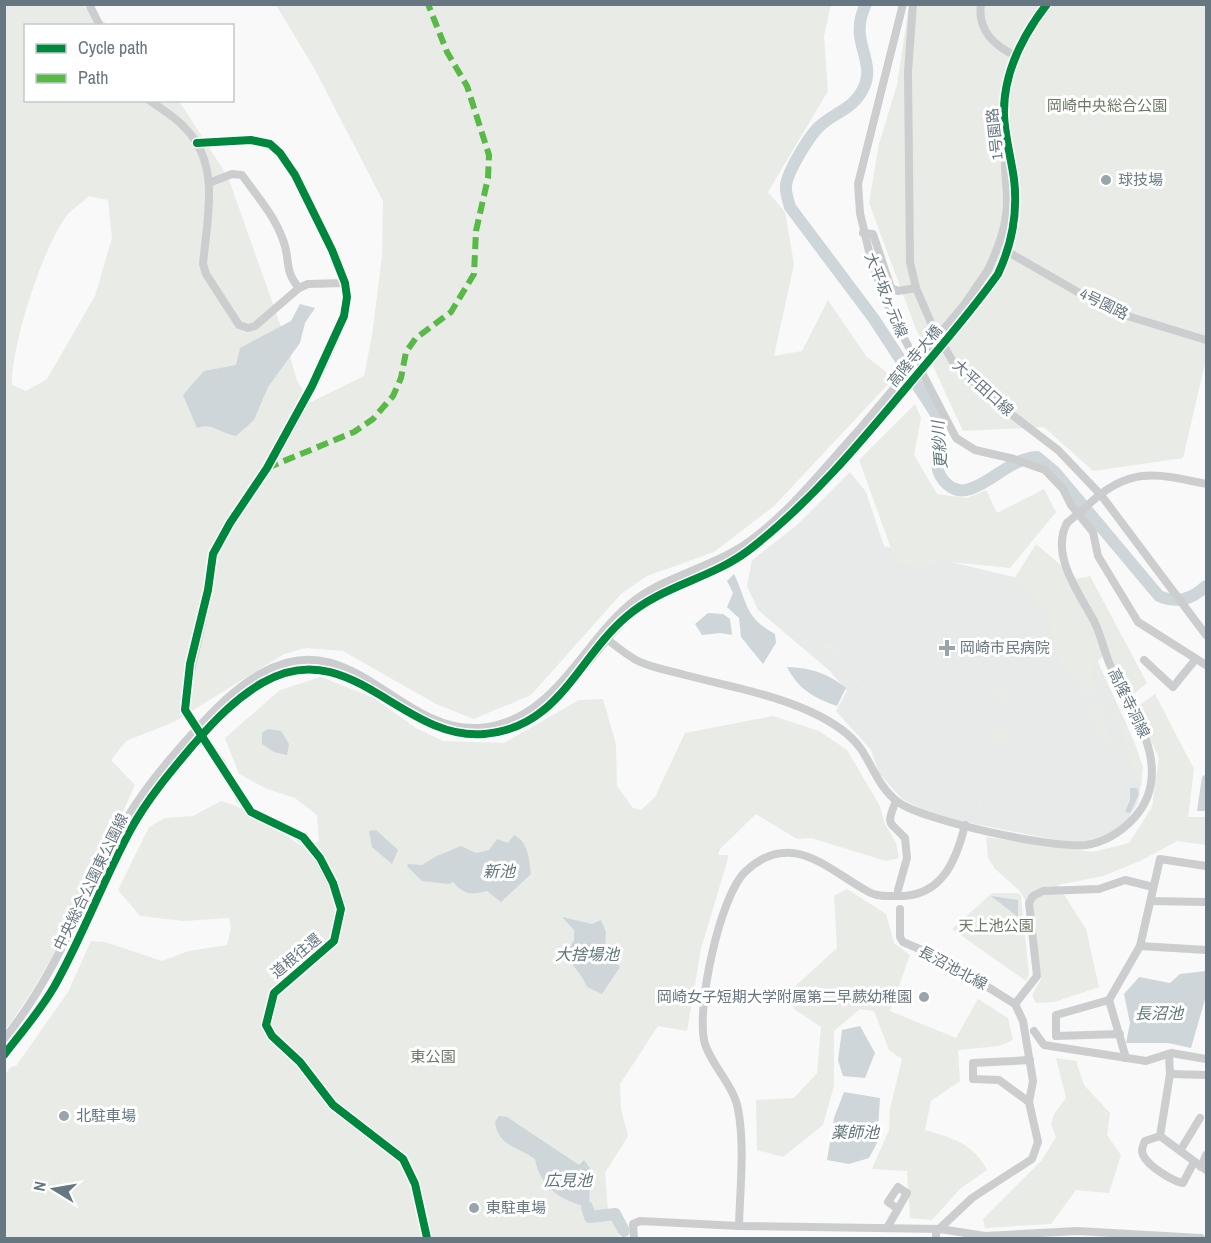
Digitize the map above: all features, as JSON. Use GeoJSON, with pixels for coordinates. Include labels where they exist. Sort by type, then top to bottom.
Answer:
{"type":"FeatureCollection","features":[{"type":"Feature","properties":{"kind":"street"},"geometry":{"type":"LineString","coordinates":[[89,4],[99,24]]}},
{"type":"Feature","properties":{"kind":"street","name":"大平坂ヶ元線"},"geometry":{"type":"LineString","coordinates":[[903,4],[858,184],[863,233],[891,313],[956,438],[975,450],[1014,459],[1045,470],[1063,489],[1071,505],[1093,532],[1098,556],[1138,622],[1206,665]]}},
{"type":"Feature","properties":{"kind":"street","name":"大平田口線"},"geometry":{"type":"LineString","coordinates":[[913,4],[908,72],[910,262],[916,288],[932,325],[953,362],[994,401],[1058,450],[1101,495],[1206,635]]}},
{"type":"Feature","properties":{"kind":"street"},"geometry":{"type":"LineString","coordinates":[[981,4],[981,22],[987,34],[997,47],[1016,56]]}},
{"type":"Feature","properties":{"kind":"street","name":"1号園路"},"geometry":{"type":"LineString","coordinates":[[986,290],[998,274],[1008,252],[1012,235],[1014,181],[1006,133],[1005,95],[1016,56],[1031,25],[1047,4]]}},
{"type":"Feature","properties":{"kind":"street"},"geometry":{"type":"LineString","coordinates":[[152,102],[180,122],[197,143],[205,162],[209,183],[203,264],[206,274],[239,325],[248,328],[255,327],[299,288],[308,284],[345,283],[332,250],[295,175],[280,153],[270,144],[251,140],[197,143]]}},
{"type":"Feature","properties":{"kind":"street","name":"高隆寺大橋"},"geometry":{"type":"LineString","coordinates":[[861,435],[964,305],[988,270],[1000,245],[1004,226],[1007,199],[1006,133]]}},
{"type":"Feature","properties":{"kind":"street"},"geometry":{"type":"LineString","coordinates":[[209,183],[232,174],[242,175],[270,212],[284,241],[290,277],[299,288]]}},
{"type":"Feature","properties":{"kind":"street"},"geometry":{"type":"LineString","coordinates":[[863,233],[873,234],[891,288],[898,291],[916,288]]}},
{"type":"Feature","properties":{"kind":"street","name":"4号園路"},"geometry":{"type":"LineString","coordinates":[[1008,252],[1111,311],[1206,340]]}},
{"type":"Feature","properties":{"kind":"street","name":"道根往還"},"geometry":{"type":"LineString","coordinates":[[345,283],[347,297],[344,315],[312,386],[267,468],[230,523],[213,554],[208,590],[190,664],[185,710],[221,762],[240,799],[250,812],[278,823],[311,845],[341,903],[334,941],[274,993],[268,1007],[266,1025],[272,1036],[300,1062],[333,1105],[403,1159],[415,1184],[427,1239]]}},
{"type":"Feature","properties":{"kind":"street","name":"高隆寺大橋"},"geometry":{"type":"LineString","coordinates":[[861,435],[986,290]]}},
{"type":"Feature","properties":{"kind":"street"},"geometry":{"type":"LineString","coordinates":[[4,1040],[41,989],[119,832],[140,797],[164,765],[211,713],[258,675],[290,662],[325,661],[344,666],[364,676],[439,721],[474,728],[495,727],[513,720],[549,696],[604,636],[625,618],[658,594],[744,553],[787,520],[861,435]]}},
{"type":"Feature","properties":{"kind":"street"},"geometry":{"type":"LineString","coordinates":[[1101,495],[1123,480],[1142,474],[1165,474],[1206,484]]}},
{"type":"Feature","properties":{"kind":"street","name":"高隆寺洞線"},"geometry":{"type":"LineString","coordinates":[[896,801],[910,810],[940,820],[1067,845],[1088,845],[1113,836],[1125,828],[1141,807],[1152,777],[1150,748],[1062,552],[1063,532],[1067,523],[1101,495]]}},
{"type":"Feature","properties":{"kind":"street"},"geometry":{"type":"LineString","coordinates":[[604,636],[624,652],[651,666],[808,711],[841,729],[860,748],[880,783],[896,801],[890,814],[890,823],[894,831],[905,838],[907,858],[898,890]]}},
{"type":"Feature","properties":{"kind":"street","name":"中央総合公園東公園線"},"geometry":{"type":"LineString","coordinates":[[4,1055],[53,989],[133,825],[167,778],[210,726],[224,711],[266,681],[287,672],[310,669],[333,672],[350,678],[431,725],[472,735],[496,732],[522,723],[556,700],[604,636]]}},
{"type":"Feature","properties":{"kind":"street"},"geometry":{"type":"LineString","coordinates":[[1144,660],[1173,687],[1195,660]]}},
{"type":"Feature","properties":{"kind":"street"},"geometry":{"type":"LineString","coordinates":[[739,1226],[741,1136],[738,1106],[705,1043],[703,1023],[718,928],[729,894],[747,870],[785,852],[803,854],[822,861],[874,894],[904,896],[920,894],[942,880],[958,855],[965,825]]}},
{"type":"Feature","properties":{"kind":"street"},"geometry":{"type":"LineString","coordinates":[[1120,1034],[1056,1035],[1056,1016],[1109,1000],[1140,946],[1160,859],[1206,866]]}},
{"type":"Feature","properties":{"kind":"street"},"geometry":{"type":"LineString","coordinates":[[936,1239],[940,1229],[972,1198],[1032,1159],[1038,1142],[1029,1102],[1033,1085],[1029,1033],[1015,1004],[1037,976],[1029,903],[1033,896],[1043,891],[1099,889],[1125,880],[1153,887]]}},
{"type":"Feature","properties":{"kind":"street"},"geometry":{"type":"LineString","coordinates":[[1151,901],[1206,902]]}},
{"type":"Feature","properties":{"kind":"street","name":"長沼池北線"},"geometry":{"type":"LineString","coordinates":[[900,909],[900,937],[903,942],[943,959],[1015,1004]]}},
{"type":"Feature","properties":{"kind":"street"},"geometry":{"type":"LineString","coordinates":[[1140,946],[1206,950]]}},
{"type":"Feature","properties":{"kind":"street"},"geometry":{"type":"LineString","coordinates":[[1109,1000],[1126,1058]]}},
{"type":"Feature","properties":{"kind":"street"},"geometry":{"type":"LineString","coordinates":[[1029,1033],[1044,1045],[1146,1061],[1171,1053],[1206,1059]]}},
{"type":"Feature","properties":{"kind":"street"},"geometry":{"type":"LineString","coordinates":[[1160,1136],[1170,1074],[1169,1055]]}},
{"type":"Feature","properties":{"kind":"street"},"geometry":{"type":"LineString","coordinates":[[1029,1102],[999,1080],[973,1079],[973,1063],[1030,1060]]}},
{"type":"Feature","properties":{"kind":"street"},"geometry":{"type":"LineString","coordinates":[[1170,1074],[1206,1075]]}},
{"type":"Feature","properties":{"kind":"street"},"geometry":{"type":"LineString","coordinates":[[1180,1151],[1200,1118]]}},
{"type":"Feature","properties":{"kind":"street"},"geometry":{"type":"LineString","coordinates":[[1160,1136],[1201,1166]]}},
{"type":"Feature","properties":{"kind":"street"},"geometry":{"type":"LineString","coordinates":[[1160,1136],[1145,1141],[1142,1151],[1144,1157],[1161,1172],[1183,1183],[1201,1166],[1206,1155]]}},
{"type":"Feature","properties":{"kind":"street"},"geometry":{"type":"LineString","coordinates":[[888,1228],[898,1209]]}},
{"type":"Feature","properties":{"kind":"street"},"geometry":{"type":"LineString","coordinates":[[634,1239],[633,1224],[640,1221],[739,1226],[940,1229],[985,1236],[1076,1235],[1202,1239]]}},
{"type":"Feature","properties":{"kind":"street"},"geometry":{"type":"LineString","coordinates":[[802,1238],[803,1227]]}},
{"type":"Feature","properties":{"kind":"shaded area","name":"岡崎市民病院"},"geometry":{"type":"Polygon","coordinates":[[[850,472],[866,492],[884,546],[1064,589],[1126,723],[1143,767],[1138,803],[1122,828],[1076,844],[935,816],[902,799],[879,773],[871,750],[836,711],[847,691],[830,671],[758,610],[747,586],[752,560],[797,525],[850,472]]]}},
{"type":"Feature","properties":{"kind":"green space"},"geometry":{"type":"Polygon","coordinates":[[[5,5],[82,5],[107,24],[24,24],[24,102],[180,102],[228,177],[286,341],[297,381],[311,402],[364,376],[372,336],[382,256],[383,201],[314,68],[276,5],[831,5],[824,36],[828,91],[768,192],[785,212],[794,264],[774,356],[802,351],[828,300],[866,356],[894,378],[774,506],[714,552],[647,576],[621,594],[531,695],[474,719],[436,704],[343,651],[306,648],[284,654],[174,722],[126,741],[111,760],[135,785],[92,880],[43,973],[5,1030],[5,5]],[[89,196],[68,214],[49,248],[30,296],[17,346],[12,385],[26,391],[47,379],[95,296],[112,238],[108,200],[89,196]]]}},
{"type":"Feature","properties":{"kind":"green space","name":"岡崎中央総合公園"},"geometry":{"type":"Polygon","coordinates":[[[909,5],[1206,5],[1206,359],[1183,458],[1093,471],[1044,427],[963,431],[916,329],[869,203],[879,144],[897,85],[909,5]]]}},
{"type":"Feature","properties":{"kind":"green space"},"geometry":{"type":"Polygon","coordinates":[[[915,404],[921,418],[914,455],[937,494],[967,498],[986,490],[997,513],[1044,489],[1056,512],[1010,568],[940,561],[922,570],[896,562],[859,460],[915,404]]]}},
{"type":"Feature","properties":{"kind":"green space"},"geometry":{"type":"Polygon","coordinates":[[[1036,544],[1077,579],[1090,576],[1147,683],[1130,697],[1106,652],[1090,671],[1096,690],[1087,697],[1060,662],[1046,613],[1014,579],[1036,544]]]}},
{"type":"Feature","properties":{"kind":"green space"},"geometry":{"type":"Polygon","coordinates":[[[796,629],[835,646],[842,656],[839,659],[835,654],[796,629]]]}},
{"type":"Feature","properties":{"kind":"green space"},"geometry":{"type":"Polygon","coordinates":[[[847,665],[871,692],[870,698],[845,668],[847,665]]]}},
{"type":"Feature","properties":{"kind":"green space","name":"東公園"},"geometry":{"type":"Polygon","coordinates":[[[321,677],[374,698],[416,728],[443,741],[504,743],[579,700],[603,699],[616,744],[617,786],[633,808],[641,810],[655,797],[685,733],[773,716],[819,731],[847,750],[880,806],[884,822],[896,843],[899,858],[886,861],[811,838],[797,839],[756,814],[720,849],[718,855],[729,855],[701,949],[687,1031],[658,1026],[620,1084],[621,1109],[628,1136],[605,1173],[608,1210],[628,1234],[618,1234],[620,1238],[5,1238],[5,1074],[11,1067],[16,1066],[68,992],[91,941],[105,942],[162,961],[189,951],[227,945],[231,928],[229,918],[184,921],[140,916],[118,890],[149,827],[165,818],[193,816],[221,801],[262,819],[299,845],[319,842],[317,815],[295,798],[267,789],[239,774],[225,738],[280,690],[321,677]]]}},
{"type":"Feature","properties":{"kind":"green space"},"geometry":{"type":"Polygon","coordinates":[[[987,685],[1010,690],[1010,707],[989,693],[987,685]]]}},
{"type":"Feature","properties":{"kind":"green space"},"geometry":{"type":"Polygon","coordinates":[[[1155,694],[1194,769],[1188,817],[1206,817],[1206,845],[1177,841],[1140,861],[1103,876],[1058,885],[1086,929],[1099,987],[1054,1002],[1036,1003],[1032,995],[1041,979],[1034,915],[1019,890],[995,869],[988,858],[986,837],[1093,852],[1129,843],[1152,807],[1159,758],[1136,708],[1155,694]]]}},
{"type":"Feature","properties":{"kind":"green space"},"geometry":{"type":"Polygon","coordinates":[[[1100,698],[1113,759],[1087,708],[1100,698]]]}},
{"type":"Feature","properties":{"kind":"green space"},"geometry":{"type":"Polygon","coordinates":[[[1112,708],[1118,708],[1136,746],[1141,766],[1141,787],[1137,782],[1121,727],[1117,727],[1112,708]]]}},
{"type":"Feature","properties":{"kind":"green space"},"geometry":{"type":"Polygon","coordinates":[[[998,726],[1004,729],[1007,735],[1004,741],[998,744],[992,741],[989,735],[992,729],[998,726]]]}},
{"type":"Feature","properties":{"kind":"green space"},"geometry":{"type":"Polygon","coordinates":[[[985,776],[987,777],[981,806],[989,817],[1027,826],[1027,828],[988,820],[978,806],[985,776]]]}},
{"type":"Feature","properties":{"kind":"green space"},"geometry":{"type":"Polygon","coordinates":[[[847,889],[886,914],[894,943],[910,955],[890,1011],[956,1038],[978,999],[1008,1018],[1013,1040],[999,1046],[958,1050],[960,1081],[931,1101],[925,1130],[953,1139],[969,1148],[982,1161],[987,1170],[961,1188],[932,1220],[910,1218],[907,1171],[872,1169],[889,1130],[890,1109],[902,1059],[889,1050],[874,1011],[860,1009],[834,1031],[834,1086],[823,1125],[783,1157],[757,1150],[756,1100],[794,1098],[817,1073],[821,1027],[794,1009],[790,991],[837,948],[834,896],[847,889]]]}},
{"type":"Feature","properties":{"kind":"green space","name":"天上池公園"},"geometry":{"type":"Polygon","coordinates":[[[992,893],[1018,893],[1021,896],[1029,975],[1026,981],[952,929],[992,893]]]}},
{"type":"Feature","properties":{"kind":"green space"},"geometry":{"type":"Polygon","coordinates":[[[1056,1058],[1076,1061],[1084,1085],[1110,1113],[1107,1135],[1121,1155],[1109,1193],[1076,1190],[1051,1224],[985,1228],[983,1219],[1042,1160],[1056,1137],[1051,1125],[1054,1114],[1066,1098],[1056,1058]]]}},
{"type":"Feature","properties":{"kind":"water"},"geometry":{"type":"Polygon","coordinates":[[[300,304],[315,308],[305,323],[300,343],[268,387],[254,420],[236,436],[212,427],[197,428],[183,395],[204,371],[236,365],[240,348],[291,321],[300,304]]]}},
{"type":"Feature","properties":{"kind":"water"},"geometry":{"type":"Polygon","coordinates":[[[734,574],[752,615],[757,622],[775,634],[776,643],[763,664],[741,637],[739,618],[727,607],[733,593],[727,581],[734,574]]]}},
{"type":"Feature","properties":{"kind":"water"},"geometry":{"type":"Polygon","coordinates":[[[708,613],[723,614],[730,619],[732,635],[720,633],[702,635],[695,624],[708,613]]]}},
{"type":"Feature","properties":{"kind":"water"},"geometry":{"type":"Polygon","coordinates":[[[787,667],[818,672],[846,688],[837,706],[808,692],[796,681],[787,667]]]}},
{"type":"Feature","properties":{"kind":"water"},"geometry":{"type":"Polygon","coordinates":[[[268,729],[281,731],[289,744],[287,755],[274,752],[262,744],[262,733],[268,729]]]}},
{"type":"Feature","properties":{"kind":"water"},"geometry":{"type":"Polygon","coordinates":[[[1206,774],[1206,811],[1197,811],[1202,777],[1206,774]]]}},
{"type":"Feature","properties":{"kind":"water"},"geometry":{"type":"Polygon","coordinates":[[[1130,788],[1137,788],[1139,794],[1130,813],[1125,812],[1130,800],[1130,788]]]}},
{"type":"Feature","properties":{"kind":"water"},"geometry":{"type":"Polygon","coordinates":[[[376,830],[398,850],[392,864],[372,847],[369,831],[376,830]]]}},
{"type":"Feature","properties":{"kind":"water","name":"新池"},"geometry":{"type":"Polygon","coordinates":[[[514,835],[523,842],[529,857],[531,874],[501,902],[487,891],[468,893],[453,882],[449,884],[422,881],[407,866],[408,864],[422,865],[461,846],[476,853],[489,850],[497,839],[508,843],[514,835]]]}},
{"type":"Feature","properties":{"kind":"water"},"geometry":{"type":"Polygon","coordinates":[[[991,896],[1018,900],[1018,917],[991,896]]]}},
{"type":"Feature","properties":{"kind":"water","name":"大捨場池"},"geometry":{"type":"Polygon","coordinates":[[[562,917],[592,924],[601,920],[606,932],[605,951],[620,967],[602,994],[587,987],[566,955],[574,940],[574,930],[562,917]]]}},
{"type":"Feature","properties":{"kind":"water","name":"長沼池"},"geometry":{"type":"Polygon","coordinates":[[[1206,971],[1206,996],[1191,1048],[1168,1043],[1126,1043],[1130,1023],[1124,994],[1139,977],[1170,983],[1180,974],[1206,971]]]}},
{"type":"Feature","properties":{"kind":"water"},"geometry":{"type":"Polygon","coordinates":[[[860,1026],[875,1053],[865,1078],[843,1076],[838,1060],[842,1030],[860,1026]]]}},
{"type":"Feature","properties":{"kind":"water","name":"薬師池"},"geometry":{"type":"Polygon","coordinates":[[[844,1092],[880,1098],[877,1143],[869,1158],[849,1164],[827,1160],[834,1118],[844,1092]]]}},
{"type":"Feature","properties":{"kind":"water","name":"広見池"},"geometry":{"type":"Polygon","coordinates":[[[499,1116],[507,1117],[579,1165],[584,1160],[590,1168],[589,1207],[561,1197],[547,1185],[535,1159],[510,1145],[500,1136],[495,1122],[499,1116]]]}},
{"type":"Feature","properties":{"kind":"waterway","name":"更紗川"},"geometry":{"type":"LineString","coordinates":[[866,4],[861,17],[860,29],[867,69],[867,79],[863,89],[855,101],[827,120],[811,136],[791,171],[786,193],[790,207],[874,319],[936,414],[938,471],[948,485],[964,490],[979,485],[1010,466],[1037,457],[1055,472],[1159,596],[1172,600],[1184,599],[1206,586]]}},
{"type":"Feature","properties":{"kind":"waterway"},"geometry":{"type":"LineString","coordinates":[[587,1207],[590,1217],[615,1214],[624,1231]]}},
{"type":"Feature","properties":{"kind":"marked path"},"geometry":{"type":"LineString","coordinates":[[267,468],[354,432],[373,419],[393,396],[401,378],[406,352],[416,338],[451,312],[474,274],[476,231],[488,178],[489,155],[467,86],[447,52],[428,4]]}},
{"type":"Feature","properties":{"kind":"cycle path"},"geometry":{"type":"LineString","coordinates":[[4,1055],[54,987],[121,848],[145,806],[209,727],[252,689],[293,671],[322,670],[349,679],[427,722],[454,732],[484,734],[510,729],[531,719],[549,705],[565,689],[609,634],[640,606],[734,560],[772,532],[814,492],[891,405],[998,274],[1010,239],[1015,204],[1014,179],[1004,115],[1007,85],[1016,56],[1030,29],[1047,4]]}},
{"type":"Feature","properties":{"kind":"cycle path"},"geometry":{"type":"LineString","coordinates":[[197,143],[251,140],[270,144],[280,153],[295,175],[332,250],[345,283],[347,297],[344,316],[312,386],[267,468],[230,523],[213,554],[208,590],[190,664],[185,710],[251,812],[303,837],[320,858],[333,883],[341,909],[334,941],[274,993],[266,1025],[272,1036],[300,1062],[333,1105],[403,1159],[415,1184],[427,1238]]}},
{"type":"Feature","properties":{"kind":"place","name":"球技場"},"geometry":{"type":"Point","coordinates":[1106,180]}},
{"type":"Feature","properties":{"kind":"place","name":"岡崎市民病院"},"geometry":{"type":"Point","coordinates":[947,648]}},
{"type":"Feature","properties":{"kind":"place","name":"岡崎女子短期大学附属第二早蕨幼稚園"},"geometry":{"type":"Point","coordinates":[924,997]}},
{"type":"Feature","properties":{"kind":"place","name":"北駐車場"},"geometry":{"type":"Point","coordinates":[64,1116]}},
{"type":"Feature","properties":{"kind":"place","name":"東駐車場"},"geometry":{"type":"Point","coordinates":[474,1208]}}]}
